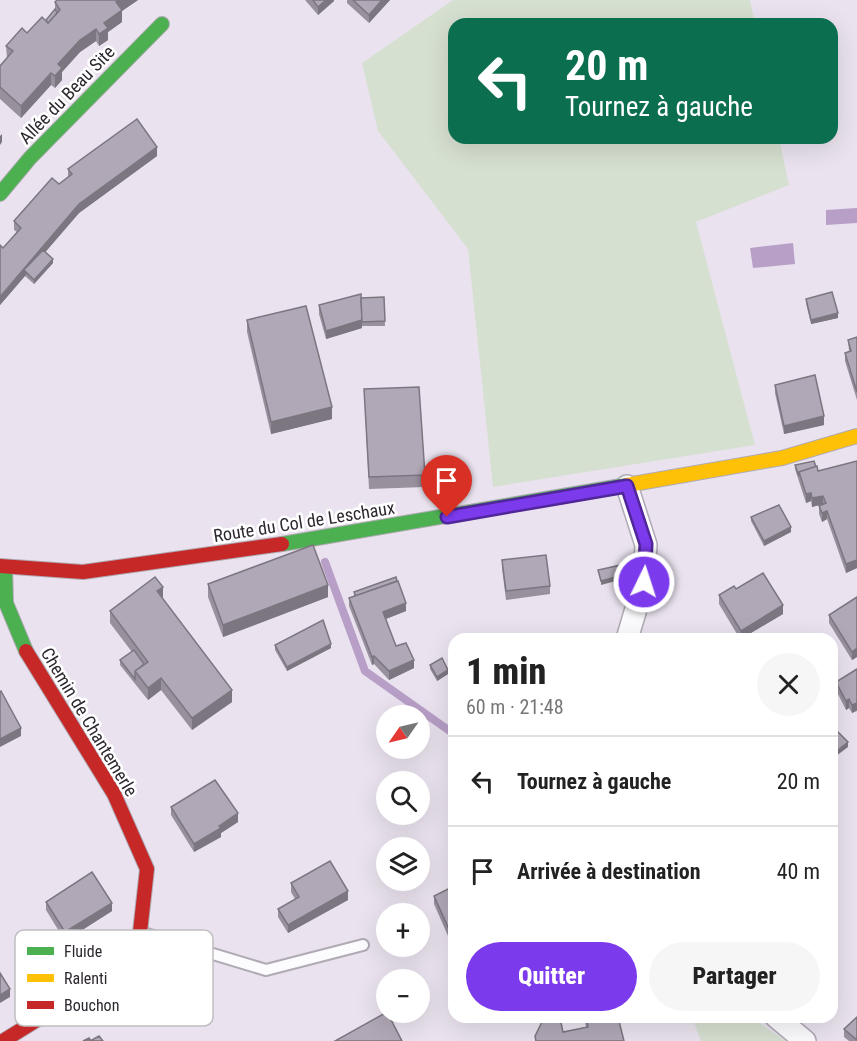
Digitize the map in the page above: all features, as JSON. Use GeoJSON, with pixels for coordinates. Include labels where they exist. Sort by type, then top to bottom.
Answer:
{"type":"FeatureCollection","features":[{"type":"Feature","properties":{"kind":"main road","name":"Allée du Beau Site"},"geometry":{"type":"LineString","coordinates":[[0,194],[30,158],[162,24]]}},
{"type":"Feature","properties":{"kind":"main road","name":"Route du Col de Leschaux"},"geometry":{"type":"LineString","coordinates":[[3,566],[83,572],[357,533],[782,458],[857,436]]}},
{"type":"Feature","properties":{"kind":"main road","name":"Chemin de Chantemerle"},"geometry":{"type":"LineString","coordinates":[[3,566],[6,603],[21,643],[114,794],[147,869],[140,930]]}},
{"type":"Feature","properties":{"kind":"main road","name":"Chemin de Chantemerle"},"geometry":{"type":"LineString","coordinates":[[3,1041],[27,1026]]}},
{"type":"Feature","properties":{"kind":"street"},"geometry":{"type":"LineString","coordinates":[[627,486],[646,544],[644,582],[629,633]]}},
{"type":"Feature","properties":{"kind":"street"},"geometry":{"type":"LineString","coordinates":[[784,1023],[805,1041]]}},
{"type":"Feature","properties":{"kind":"lane"},"geometry":{"type":"LineString","coordinates":[[213,954],[266,970],[363,945]]}},
{"type":"Feature","properties":{"kind":"green space"},"geometry":{"type":"Polygon","coordinates":[[[453,0],[750,0],[754,18],[448,18],[448,144],[780,144],[789,185],[696,222],[755,445],[493,487],[468,249],[378,131],[362,63],[453,0]]]}},
{"type":"Feature","properties":{"kind":"green space"},"geometry":{"type":"Polygon","coordinates":[[[694,1023],[759,1023],[786,1041],[701,1041],[694,1023]]]}},
{"type":"Feature","properties":{"kind":"shaded area"},"geometry":{"type":"Polygon","coordinates":[[[857,208],[857,223],[826,225],[826,210],[857,208]]]}},
{"type":"Feature","properties":{"kind":"shaded area"},"geometry":{"type":"Polygon","coordinates":[[[793,243],[795,264],[753,268],[750,248],[793,243]]]}},
{"type":"Feature","properties":{"kind":"building"},"geometry":{"type":"Polygon","coordinates":[[[57,0],[120,0],[116,2],[122,10],[104,23],[108,28],[99,34],[96,29],[80,40],[58,64],[62,68],[55,76],[51,73],[21,106],[0,87],[0,66],[13,51],[6,46],[22,28],[27,33],[42,17],[48,23],[60,10],[55,2],[57,0]]]}},
{"type":"Feature","properties":{"kind":"building"},"geometry":{"type":"Polygon","coordinates":[[[313,0],[326,0],[318,7],[313,0]]]}},
{"type":"Feature","properties":{"kind":"building"},"geometry":{"type":"Polygon","coordinates":[[[353,0],[382,0],[369,15],[353,0]]]}},
{"type":"Feature","properties":{"kind":"building"},"geometry":{"type":"Polygon","coordinates":[[[55,9],[57,13],[48,23],[46,20],[55,9]]]}},
{"type":"Feature","properties":{"kind":"building"},"geometry":{"type":"Polygon","coordinates":[[[137,119],[157,147],[79,204],[0,297],[0,245],[3,248],[21,228],[14,221],[52,178],[59,184],[72,174],[68,169],[137,119]]]}},
{"type":"Feature","properties":{"kind":"building"},"geometry":{"type":"Polygon","coordinates":[[[43,250],[53,259],[34,280],[24,270],[43,250]]]}},
{"type":"Feature","properties":{"kind":"building"},"geometry":{"type":"Polygon","coordinates":[[[832,292],[838,313],[811,320],[806,299],[832,292]]]}},
{"type":"Feature","properties":{"kind":"building"},"geometry":{"type":"Polygon","coordinates":[[[361,294],[362,320],[326,331],[319,305],[361,294]]]}},
{"type":"Feature","properties":{"kind":"building"},"geometry":{"type":"Polygon","coordinates":[[[384,297],[385,321],[362,322],[361,298],[384,297]]]}},
{"type":"Feature","properties":{"kind":"building"},"geometry":{"type":"Polygon","coordinates":[[[306,306],[332,407],[271,422],[247,320],[306,306]]]}},
{"type":"Feature","properties":{"kind":"building"},"geometry":{"type":"Polygon","coordinates":[[[857,337],[857,392],[845,353],[851,351],[848,340],[857,337]]]}},
{"type":"Feature","properties":{"kind":"building"},"geometry":{"type":"Polygon","coordinates":[[[815,375],[824,416],[784,426],[775,385],[815,375]]]}},
{"type":"Feature","properties":{"kind":"building"},"geometry":{"type":"Polygon","coordinates":[[[419,387],[425,475],[369,477],[364,389],[419,387]]]}},
{"type":"Feature","properties":{"kind":"building"},"geometry":{"type":"Polygon","coordinates":[[[814,461],[816,467],[799,472],[799,476],[795,465],[814,461]]]}},
{"type":"Feature","properties":{"kind":"building"},"geometry":{"type":"Polygon","coordinates":[[[857,461],[857,560],[846,564],[827,511],[822,513],[819,506],[826,503],[823,496],[812,498],[811,493],[806,494],[799,472],[817,466],[818,471],[857,461]]]}},
{"type":"Feature","properties":{"kind":"building"},"geometry":{"type":"Polygon","coordinates":[[[779,505],[791,527],[764,541],[751,517],[779,505]]]}},
{"type":"Feature","properties":{"kind":"building"},"geometry":{"type":"Polygon","coordinates":[[[313,545],[328,585],[223,625],[208,584],[313,545]]]}},
{"type":"Feature","properties":{"kind":"building"},"geometry":{"type":"Polygon","coordinates":[[[546,555],[550,586],[506,591],[502,560],[546,555]]]}},
{"type":"Feature","properties":{"kind":"building"},"geometry":{"type":"Polygon","coordinates":[[[621,565],[623,575],[601,581],[598,570],[621,565]]]}},
{"type":"Feature","properties":{"kind":"building"},"geometry":{"type":"Polygon","coordinates":[[[763,573],[783,605],[741,631],[719,595],[734,586],[736,589],[763,573]]]}},
{"type":"Feature","properties":{"kind":"building"},"geometry":{"type":"Polygon","coordinates":[[[155,577],[163,587],[157,591],[232,690],[192,718],[161,678],[148,688],[135,671],[148,662],[110,611],[155,577]]]}},
{"type":"Feature","properties":{"kind":"building"},"geometry":{"type":"Polygon","coordinates":[[[396,577],[397,581],[356,596],[354,592],[396,577]]]}},
{"type":"Feature","properties":{"kind":"building"},"geometry":{"type":"Polygon","coordinates":[[[398,581],[406,603],[383,612],[396,646],[406,643],[414,660],[389,671],[374,656],[372,657],[349,598],[398,581]]]}},
{"type":"Feature","properties":{"kind":"building"},"geometry":{"type":"Polygon","coordinates":[[[857,597],[857,648],[852,652],[829,615],[857,597]]]}},
{"type":"Feature","properties":{"kind":"building"},"geometry":{"type":"Polygon","coordinates":[[[323,620],[331,644],[287,667],[275,645],[323,620]]]}},
{"type":"Feature","properties":{"kind":"building"},"geometry":{"type":"Polygon","coordinates":[[[134,650],[144,664],[135,671],[135,679],[120,660],[134,650]]]}},
{"type":"Feature","properties":{"kind":"building"},"geometry":{"type":"Polygon","coordinates":[[[442,658],[448,670],[437,677],[430,665],[442,658]]]}},
{"type":"Feature","properties":{"kind":"building"},"geometry":{"type":"Polygon","coordinates":[[[857,669],[857,703],[852,705],[849,699],[846,701],[838,686],[838,681],[857,669]]]}},
{"type":"Feature","properties":{"kind":"building"},"geometry":{"type":"Polygon","coordinates":[[[0,692],[21,728],[0,739],[0,692]]]}},
{"type":"Feature","properties":{"kind":"building"},"geometry":{"type":"Polygon","coordinates":[[[838,732],[848,742],[838,750],[838,732]]]}},
{"type":"Feature","properties":{"kind":"building"},"geometry":{"type":"Polygon","coordinates":[[[215,780],[238,813],[219,826],[221,828],[194,844],[171,807],[215,780]]]}},
{"type":"Feature","properties":{"kind":"building"},"geometry":{"type":"Polygon","coordinates":[[[330,861],[348,891],[288,925],[278,909],[299,897],[291,883],[330,861]]]}},
{"type":"Feature","properties":{"kind":"building"},"geometry":{"type":"Polygon","coordinates":[[[92,872],[112,903],[68,930],[64,930],[46,902],[92,872]]]}},
{"type":"Feature","properties":{"kind":"building"},"geometry":{"type":"Polygon","coordinates":[[[448,889],[448,927],[434,896],[448,889]]]}},
{"type":"Feature","properties":{"kind":"building"},"geometry":{"type":"Polygon","coordinates":[[[0,973],[10,989],[0,995],[0,973]]]}},
{"type":"Feature","properties":{"kind":"building"},"geometry":{"type":"Polygon","coordinates":[[[857,1017],[857,1040],[844,1029],[857,1017]]]}},
{"type":"Feature","properties":{"kind":"building"},"geometry":{"type":"Polygon","coordinates":[[[376,1018],[376,1023],[393,1023],[402,1041],[335,1041],[376,1018]]]}},
{"type":"Feature","properties":{"kind":"building"},"geometry":{"type":"Polygon","coordinates":[[[542,1023],[561,1023],[563,1032],[588,1027],[587,1023],[620,1023],[624,1041],[536,1041],[535,1036],[542,1023]]]}},
{"type":"Feature","properties":{"kind":"building"},"geometry":{"type":"Polygon","coordinates":[[[99,1036],[103,1041],[90,1041],[99,1036]]]}},
{"type":"Feature","properties":{"kind":"waterway"},"geometry":{"type":"LineString","coordinates":[[325,562],[365,671],[448,730]]}},
{"type":"Feature","properties":{"kind":"traffic: fast"},"geometry":{"type":"LineString","coordinates":[[0,194],[30,158],[162,24]]}},
{"type":"Feature","properties":{"kind":"traffic: fast"},"geometry":{"type":"LineString","coordinates":[[282,544],[627,485]]}},
{"type":"Feature","properties":{"kind":"traffic: fast"},"geometry":{"type":"LineString","coordinates":[[5,567],[6,603],[26,651]]}},
{"type":"Feature","properties":{"kind":"traffic: slow"},"geometry":{"type":"LineString","coordinates":[[627,485],[782,458],[857,436]]}},
{"type":"Feature","properties":{"kind":"traffic: jam"},"geometry":{"type":"LineString","coordinates":[[0,566],[83,572],[282,544]]}},
{"type":"Feature","properties":{"kind":"traffic: jam"},"geometry":{"type":"LineString","coordinates":[[26,651],[114,794],[147,869],[140,930]]}},
{"type":"Feature","properties":{"kind":"traffic: jam"},"geometry":{"type":"LineString","coordinates":[[3,1041],[27,1026]]}},
{"type":"Feature","properties":{"kind":"route"},"geometry":{"type":"LineString","coordinates":[[447,517],[627,486],[646,544],[644,582]]}}]}
